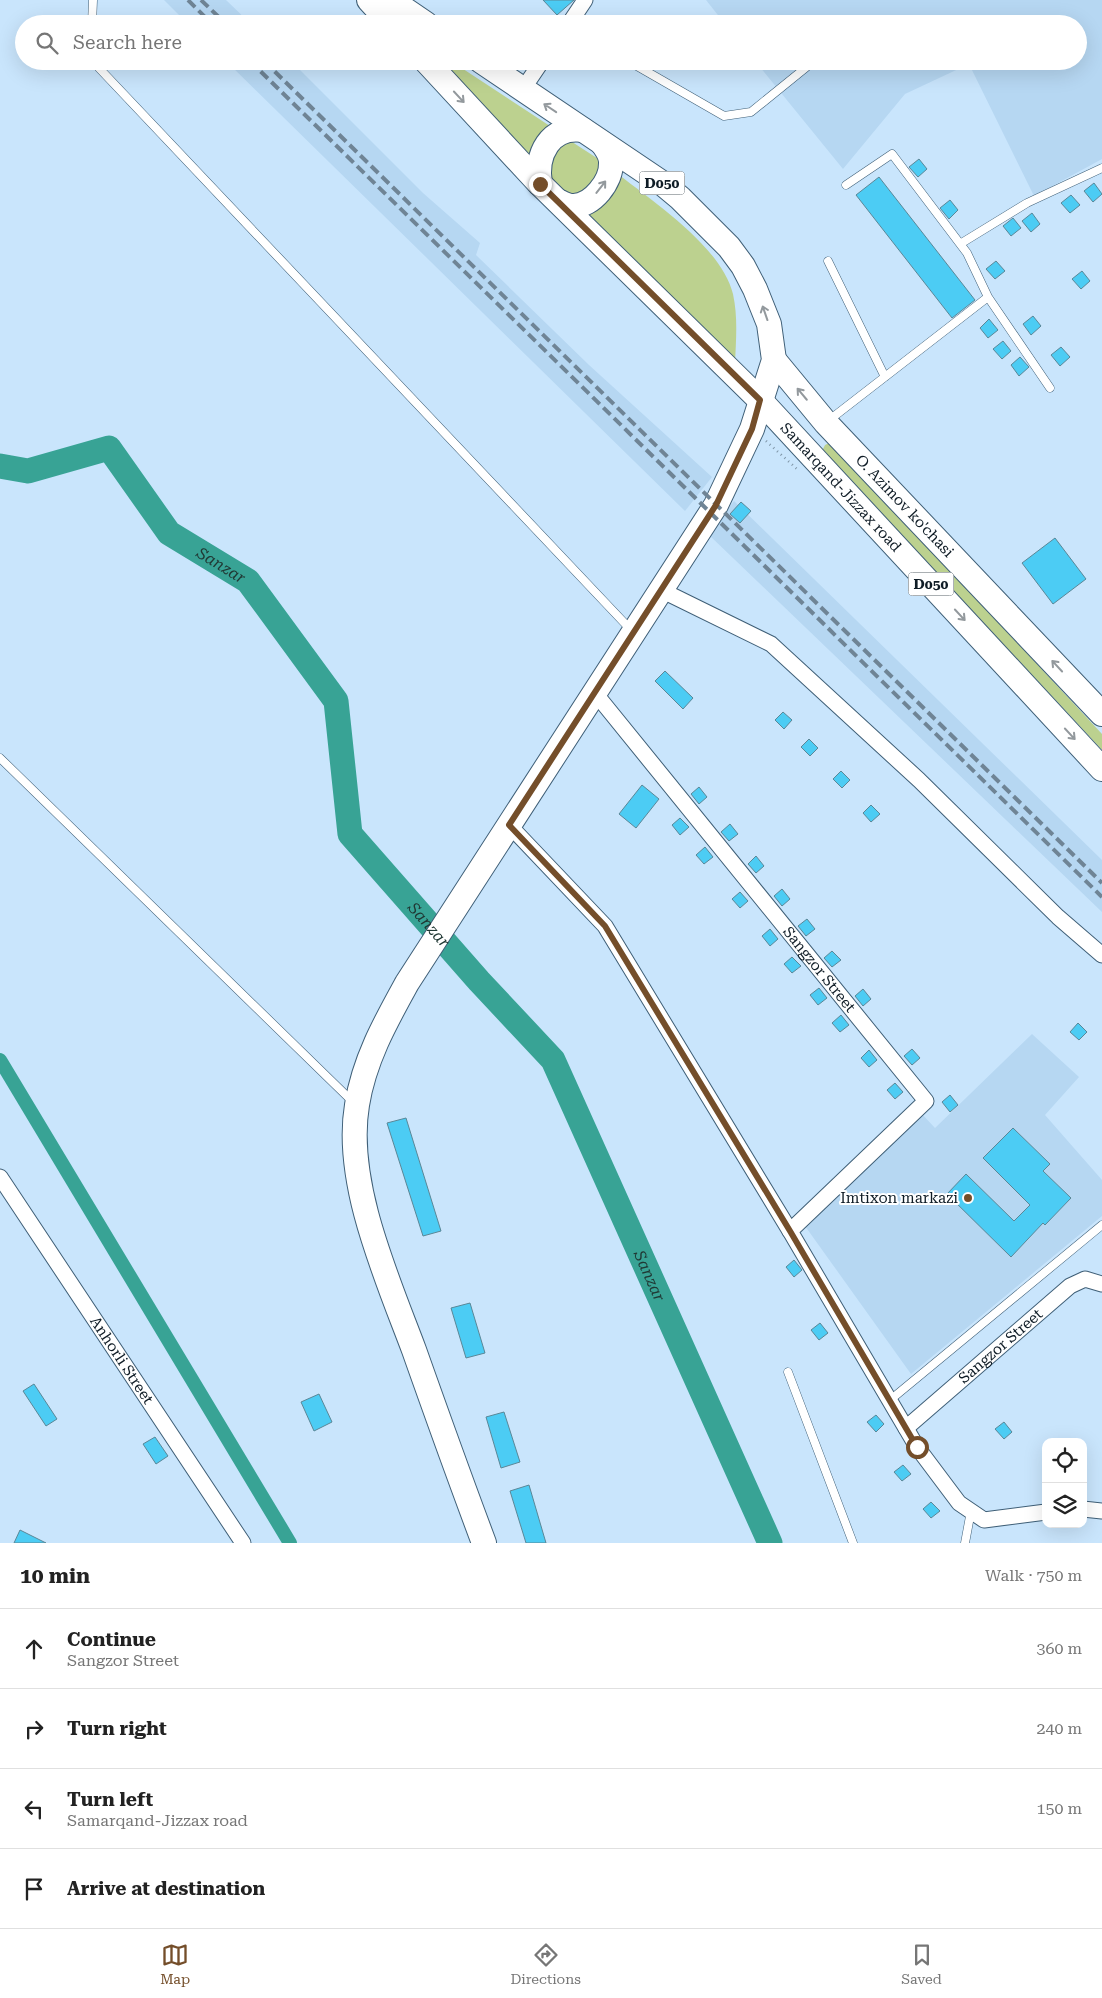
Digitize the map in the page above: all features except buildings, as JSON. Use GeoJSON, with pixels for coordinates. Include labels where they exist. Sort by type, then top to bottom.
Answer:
{"type":"FeatureCollection","features":[{"type":"Feature","properties":{"kind":"main road"},"geometry":{"type":"LineString","coordinates":[[369,0],[383,15]]}},
{"type":"Feature","properties":{"kind":"main road"},"geometry":{"type":"LineString","coordinates":[[391,0],[413,15]]}},
{"type":"Feature","properties":{"kind":"main road","name":"Samarqand-Jizzax road"},"geometry":{"type":"LineString","coordinates":[[434,70],[540,184],[760,400],[1102,769]]}},
{"type":"Feature","properties":{"kind":"main road","name":"D050"},"geometry":{"type":"LineString","coordinates":[[494,70],[662,183],[697,213],[729,247],[743,266],[762,306],[768,324],[774,360],[760,400]]}},
{"type":"Feature","properties":{"kind":"main road"},"geometry":{"type":"LineString","coordinates":[[540,184],[538,167],[540,156],[544,149],[562,131],[569,129],[583,130]]}},
{"type":"Feature","properties":{"kind":"main road"},"geometry":{"type":"LineString","coordinates":[[560,202],[571,206],[579,205],[594,196],[606,182],[610,173],[611,162],[609,153],[603,144]]}},
{"type":"Feature","properties":{"kind":"main road","name":"O. Azimov ko'chasi"},"geometry":{"type":"LineString","coordinates":[[774,360],[826,423],[1102,714]]}},
{"type":"Feature","properties":{"kind":"main road"},"geometry":{"type":"LineString","coordinates":[[484,1543],[373,1236],[358,1172],[355,1141],[356,1105],[367,1066],[381,1030],[407,983],[716,505],[752,429],[760,400]]}},
{"type":"Feature","properties":{"kind":"street"},"geometry":{"type":"LineString","coordinates":[[575,15],[585,0]]}},
{"type":"Feature","properties":{"kind":"street"},"geometry":{"type":"LineString","coordinates":[[523,89],[536,70]]}},
{"type":"Feature","properties":{"kind":"street"},"geometry":{"type":"LineString","coordinates":[[661,590],[771,644],[919,780],[1058,917],[1102,956]]}},
{"type":"Feature","properties":{"kind":"street","name":"Sangzor Street"},"geometry":{"type":"LineString","coordinates":[[595,693],[926,1102],[790,1231]]}},
{"type":"Feature","properties":{"kind":"street"},"geometry":{"type":"LineString","coordinates":[[509,825],[605,926],[790,1231],[917,1447],[959,1503],[984,1520],[1042,1513]]}},
{"type":"Feature","properties":{"kind":"street","name":"Anhorli Street"},"geometry":{"type":"LineString","coordinates":[[0,1177],[243,1543]]}},
{"type":"Feature","properties":{"kind":"street","name":"Sangzor Street"},"geometry":{"type":"LineString","coordinates":[[906,1428],[1070,1286],[1086,1279],[1102,1284]]}},
{"type":"Feature","properties":{"kind":"street"},"geometry":{"type":"LineString","coordinates":[[1087,1509],[1102,1511]]}},
{"type":"Feature","properties":{"kind":"lane"},"geometry":{"type":"LineString","coordinates":[[92,15],[93,0]]}},
{"type":"Feature","properties":{"kind":"lane"},"geometry":{"type":"LineString","coordinates":[[101,70],[634,632]]}},
{"type":"Feature","properties":{"kind":"lane"},"geometry":{"type":"LineString","coordinates":[[645,70],[724,116],[751,112],[803,70]]}},
{"type":"Feature","properties":{"kind":"lane"},"geometry":{"type":"LineString","coordinates":[[846,186],[892,154],[967,253],[988,297],[1050,388]]}},
{"type":"Feature","properties":{"kind":"lane"},"geometry":{"type":"LineString","coordinates":[[960,244],[1027,203],[1102,168]]}},
{"type":"Feature","properties":{"kind":"lane"},"geometry":{"type":"LineString","coordinates":[[828,261],[885,377]]}},
{"type":"Feature","properties":{"kind":"lane"},"geometry":{"type":"LineString","coordinates":[[826,423],[988,297]]}},
{"type":"Feature","properties":{"kind":"lane"},"geometry":{"type":"LineString","coordinates":[[0,758],[356,1105]]}},
{"type":"Feature","properties":{"kind":"lane"},"geometry":{"type":"LineString","coordinates":[[889,1400],[1102,1225]]}},
{"type":"Feature","properties":{"kind":"lane"},"geometry":{"type":"LineString","coordinates":[[788,1372],[853,1543]]}},
{"type":"Feature","properties":{"kind":"lane"},"geometry":{"type":"LineString","coordinates":[[964,1543],[971,1511]]}},
{"type":"Feature","properties":{"kind":"shaded area"},"geometry":{"type":"Polygon","coordinates":[[[164,0],[226,0],[242,15],[179,15],[164,0]]]}},
{"type":"Feature","properties":{"kind":"shaded area"},"geometry":{"type":"Polygon","coordinates":[[[706,0],[1102,0],[1102,159],[1034,196],[972,70],[1087,70],[1087,15],[718,15],[706,0]]]}},
{"type":"Feature","properties":{"kind":"shaded area"},"geometry":{"type":"Polygon","coordinates":[[[235,70],[300,70],[423,193],[480,243],[476,255],[589,365],[712,477],[685,511],[235,70]]]}},
{"type":"Feature","properties":{"kind":"shaded area"},"geometry":{"type":"Polygon","coordinates":[[[762,70],[956,70],[905,94],[843,169],[762,70]]]}},
{"type":"Feature","properties":{"kind":"shaded area"},"geometry":{"type":"Polygon","coordinates":[[[734,501],[1102,860],[1102,912],[709,535],[734,501]]]}},
{"type":"Feature","properties":{"kind":"shaded area","name":"Imtixon markazi"},"geometry":{"type":"Polygon","coordinates":[[[1032,1034],[1079,1077],[1045,1115],[1102,1180],[1102,1216],[911,1374],[805,1226],[921,1113],[935,1128],[1032,1034]]]}},
{"type":"Feature","properties":{"kind":"green space"},"geometry":{"type":"Polygon","coordinates":[[[446,70],[465,70],[553,128],[530,157],[446,70]]]}},
{"type":"Feature","properties":{"kind":"green space"},"geometry":{"type":"Polygon","coordinates":[[[566,138],[603,162],[597,179],[573,199],[545,172],[547,159],[566,138]]]}},
{"type":"Feature","properties":{"kind":"green space"},"geometry":{"type":"Polygon","coordinates":[[[614,171],[683,226],[715,259],[726,276],[733,294],[736,311],[735,363],[583,212],[614,171]]]}},
{"type":"Feature","properties":{"kind":"green space"},"geometry":{"type":"Polygon","coordinates":[[[829,443],[833,445],[1102,734],[1102,750],[824,452],[825,445],[829,443]]]}},
{"type":"Feature","properties":{"kind":"waterway","name":"Sanzar"},"geometry":{"type":"LineString","coordinates":[[0,466],[28,471],[109,448],[169,533],[248,581],[336,701],[350,834],[479,981],[553,1060],[770,1543]]}},
{"type":"Feature","properties":{"kind":"waterway"},"geometry":{"type":"LineString","coordinates":[[0,1060],[290,1543]]}},
{"type":"Feature","properties":{"kind":"railway"},"geometry":{"type":"LineString","coordinates":[[188,0],[203,15]]}},
{"type":"Feature","properties":{"kind":"railway"},"geometry":{"type":"LineString","coordinates":[[201,0],[217,15]]}},
{"type":"Feature","properties":{"kind":"railway"},"geometry":{"type":"LineString","coordinates":[[259,70],[1102,897]]}},
{"type":"Feature","properties":{"kind":"railway"},"geometry":{"type":"LineString","coordinates":[[273,70],[1102,883]]}},
{"type":"Feature","properties":{"kind":"place","name":"Imtixon markazi"},"geometry":{"type":"Point","coordinates":[968,1198]}},
{"type":"Feature","properties":{"kind":"route"},"geometry":{"type":"LineString","coordinates":[[540,184],[760,400],[752,429],[716,505],[509,825],[605,926],[790,1231],[917,1447]]}}]}
